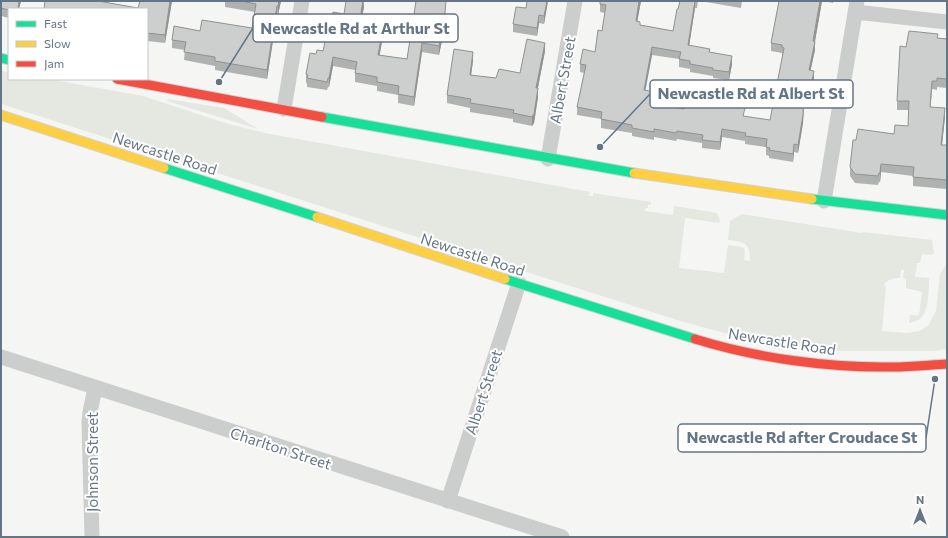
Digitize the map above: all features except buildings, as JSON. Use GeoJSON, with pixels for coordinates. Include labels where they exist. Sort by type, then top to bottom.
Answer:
{"type":"FeatureCollection","features":[{"type":"Feature","properties":{"kind":"highway"},"geometry":{"type":"LineString","coordinates":[[124,80],[548,159],[824,201],[947,215]]}},
{"type":"Feature","properties":{"kind":"highway","name":"Newcastle Road"},"geometry":{"type":"LineString","coordinates":[[1,115],[715,345],[747,352],[847,366],[893,367],[947,364]]}},
{"type":"Feature","properties":{"kind":"street"},"geometry":{"type":"LineString","coordinates":[[284,109],[302,1]]}},
{"type":"Feature","properties":{"kind":"street","name":"Albert Street"},"geometry":{"type":"LineString","coordinates":[[548,159],[575,1]]}},
{"type":"Feature","properties":{"kind":"street"},"geometry":{"type":"LineString","coordinates":[[824,201],[856,7],[947,22]]}},
{"type":"Feature","properties":{"kind":"street","name":"Albert Street"},"geometry":{"type":"LineString","coordinates":[[448,501],[519,283]]}},
{"type":"Feature","properties":{"kind":"street","name":"Charlton Street"},"geometry":{"type":"LineString","coordinates":[[1,357],[562,537]]}},
{"type":"Feature","properties":{"kind":"street","name":"Johnson Street"},"geometry":{"type":"LineString","coordinates":[[92,537],[89,422],[95,388]]}},
{"type":"Feature","properties":{"kind":"shaded area"},"geometry":{"type":"Polygon","coordinates":[[[1,71],[8,72],[8,80],[54,80],[143,96],[225,123],[265,133],[590,192],[589,196],[593,196],[593,193],[651,202],[651,205],[648,205],[648,208],[646,208],[645,211],[673,215],[674,206],[717,213],[720,220],[719,223],[685,218],[679,268],[724,273],[728,245],[742,247],[745,250],[744,260],[750,261],[749,250],[745,244],[739,241],[728,240],[730,221],[742,214],[862,233],[932,240],[934,253],[931,255],[922,254],[920,263],[917,263],[915,277],[929,278],[928,299],[924,314],[918,320],[909,323],[910,315],[919,316],[922,292],[906,288],[906,279],[903,278],[904,270],[901,270],[900,278],[891,279],[884,284],[886,287],[882,331],[907,333],[920,331],[928,326],[936,311],[940,274],[947,263],[947,349],[935,351],[826,351],[750,340],[677,320],[1,104],[1,71]]]}},
{"type":"Feature","properties":{"kind":"shaded area"},"geometry":{"type":"Polygon","coordinates":[[[168,99],[224,108],[258,129],[167,101],[168,99]]]}},
{"type":"Feature","properties":{"kind":"traffic: fast"},"geometry":{"type":"LineString","coordinates":[[1,58],[8,60]]}},
{"type":"Feature","properties":{"kind":"traffic: fast"},"geometry":{"type":"LineString","coordinates":[[322,117],[634,173]]}},
{"type":"Feature","properties":{"kind":"traffic: fast"},"geometry":{"type":"LineString","coordinates":[[164,168],[317,217]]}},
{"type":"Feature","properties":{"kind":"traffic: fast"},"geometry":{"type":"LineString","coordinates":[[812,199],[947,215]]}},
{"type":"Feature","properties":{"kind":"traffic: fast"},"geometry":{"type":"LineString","coordinates":[[505,279],[695,339]]}},
{"type":"Feature","properties":{"kind":"traffic: slow"},"geometry":{"type":"LineString","coordinates":[[1,115],[164,168]]}},
{"type":"Feature","properties":{"kind":"traffic: slow"},"geometry":{"type":"LineString","coordinates":[[634,173],[812,199]]}},
{"type":"Feature","properties":{"kind":"traffic: slow"},"geometry":{"type":"LineString","coordinates":[[317,217],[505,279]]}},
{"type":"Feature","properties":{"kind":"traffic: jam"},"geometry":{"type":"LineString","coordinates":[[122,80],[322,117]]}},
{"type":"Feature","properties":{"kind":"traffic: jam"},"geometry":{"type":"LineString","coordinates":[[695,339],[743,352],[818,364],[868,367],[947,364]]}},
{"type":"Feature","properties":{"kind":"place","name":"Newcastle Rd at Arthur St"},"geometry":{"type":"Point","coordinates":[219,82]}},
{"type":"Feature","properties":{"kind":"place","name":"Newcastle Rd at Albert St"},"geometry":{"type":"Point","coordinates":[600,147]}},
{"type":"Feature","properties":{"kind":"place","name":"Newcastle Rd after Croudace St"},"geometry":{"type":"Point","coordinates":[935,379]}}]}
